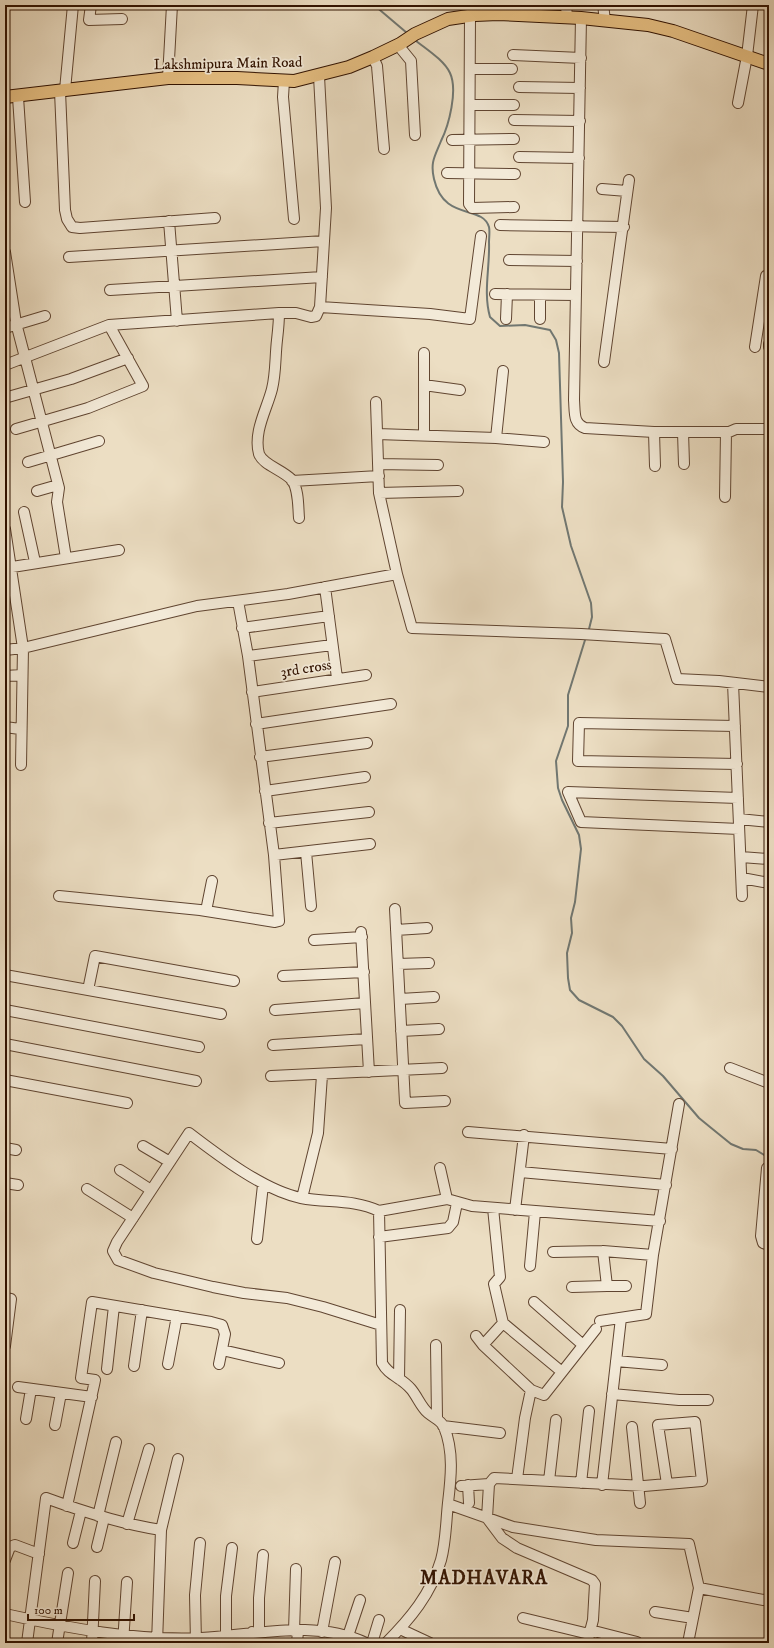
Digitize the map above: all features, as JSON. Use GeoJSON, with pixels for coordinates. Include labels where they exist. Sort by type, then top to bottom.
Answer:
{"type":"FeatureCollection","features":[{"type":"Feature","properties":{"kind":"main road","name":"Lakshmipura Main Road"},"geometry":{"type":"LineString","coordinates":[[5,97],[18,97],[168,78],[238,78],[284,81],[319,76],[349,67],[373,57],[448,19],[497,10],[530,10],[567,18],[605,20],[654,26],[769,64]]}},
{"type":"Feature","properties":{"kind":"street"},"geometry":{"type":"LineString","coordinates":[[73,5],[62,91],[66,219],[72,227],[80,228],[215,218]]}},
{"type":"Feature","properties":{"kind":"street"},"geometry":{"type":"LineString","coordinates":[[91,5],[90,20],[122,19]]}},
{"type":"Feature","properties":{"kind":"street"},"geometry":{"type":"LineString","coordinates":[[168,78],[172,5]]}},
{"type":"Feature","properties":{"kind":"street"},"geometry":{"type":"LineString","coordinates":[[566,5],[567,18]]}},
{"type":"Feature","properties":{"kind":"street"},"geometry":{"type":"LineString","coordinates":[[603,5],[605,20]]}},
{"type":"Feature","properties":{"kind":"street"},"geometry":{"type":"LineString","coordinates":[[738,103],[747,56],[753,5]]}},
{"type":"Feature","properties":{"kind":"street"},"geometry":{"type":"LineString","coordinates":[[470,16],[469,204],[472,208],[514,208]]}},
{"type":"Feature","properties":{"kind":"street"},"geometry":{"type":"LineString","coordinates":[[581,18],[574,400],[576,421],[579,426],[585,428],[654,432],[726,432],[736,429],[769,429]]}},
{"type":"Feature","properties":{"kind":"street"},"geometry":{"type":"LineString","coordinates":[[399,45],[411,61],[415,135]]}},
{"type":"Feature","properties":{"kind":"street"},"geometry":{"type":"LineString","coordinates":[[514,55],[580,58]]}},
{"type":"Feature","properties":{"kind":"street"},"geometry":{"type":"LineString","coordinates":[[373,57],[377,66],[384,148]]}},
{"type":"Feature","properties":{"kind":"street"},"geometry":{"type":"LineString","coordinates":[[470,69],[512,69]]}},
{"type":"Feature","properties":{"kind":"street"},"geometry":{"type":"LineString","coordinates":[[5,365],[109,325],[279,313],[296,313],[311,317],[316,316],[320,308],[326,208],[319,76]]}},
{"type":"Feature","properties":{"kind":"street"},"geometry":{"type":"LineString","coordinates":[[284,81],[283,97],[294,219]]}},
{"type":"Feature","properties":{"kind":"street"},"geometry":{"type":"LineString","coordinates":[[519,87],[580,88]]}},
{"type":"Feature","properties":{"kind":"street"},"geometry":{"type":"LineString","coordinates":[[18,97],[25,202]]}},
{"type":"Feature","properties":{"kind":"street"},"geometry":{"type":"LineString","coordinates":[[470,105],[514,105]]}},
{"type":"Feature","properties":{"kind":"street"},"geometry":{"type":"LineString","coordinates":[[514,120],[580,121]]}},
{"type":"Feature","properties":{"kind":"street"},"geometry":{"type":"LineString","coordinates":[[452,140],[514,139]]}},
{"type":"Feature","properties":{"kind":"street"},"geometry":{"type":"LineString","coordinates":[[519,157],[579,158]]}},
{"type":"Feature","properties":{"kind":"street"},"geometry":{"type":"LineString","coordinates":[[447,173],[515,174]]}},
{"type":"Feature","properties":{"kind":"street"},"geometry":{"type":"LineString","coordinates":[[604,362],[624,227],[629,180]]}},
{"type":"Feature","properties":{"kind":"street"},"geometry":{"type":"LineString","coordinates":[[602,190],[627,191]]}},
{"type":"Feature","properties":{"kind":"street"},"geometry":{"type":"LineString","coordinates":[[169,221],[177,321]]}},
{"type":"Feature","properties":{"kind":"street"},"geometry":{"type":"LineString","coordinates":[[500,225],[624,227]]}},
{"type":"Feature","properties":{"kind":"street"},"geometry":{"type":"LineString","coordinates":[[320,308],[430,314],[470,319],[481,236]]}},
{"type":"Feature","properties":{"kind":"street"},"geometry":{"type":"LineString","coordinates":[[69,257],[172,252],[324,241]]}},
{"type":"Feature","properties":{"kind":"street"},"geometry":{"type":"LineString","coordinates":[[5,252],[16,323],[58,485],[57,502],[66,558]]}},
{"type":"Feature","properties":{"kind":"street"},"geometry":{"type":"LineString","coordinates":[[509,260],[577,261]]}},
{"type":"Feature","properties":{"kind":"street"},"geometry":{"type":"LineString","coordinates":[[755,347],[765,309],[766,276],[769,276]]}},
{"type":"Feature","properties":{"kind":"street"},"geometry":{"type":"LineString","coordinates":[[110,290],[322,277]]}},
{"type":"Feature","properties":{"kind":"street"},"geometry":{"type":"LineString","coordinates":[[495,294],[576,295]]}},
{"type":"Feature","properties":{"kind":"street"},"geometry":{"type":"LineString","coordinates":[[506,319],[507,294]]}},
{"type":"Feature","properties":{"kind":"street"},"geometry":{"type":"LineString","coordinates":[[540,295],[540,320]]}},
{"type":"Feature","properties":{"kind":"street"},"geometry":{"type":"LineString","coordinates":[[279,313],[272,389],[260,422],[259,446],[260,454],[265,462],[280,470],[292,481],[297,492],[299,518]]}},
{"type":"Feature","properties":{"kind":"street"},"geometry":{"type":"LineString","coordinates":[[5,328],[16,323],[45,316]]}},
{"type":"Feature","properties":{"kind":"street"},"geometry":{"type":"LineString","coordinates":[[16,429],[88,408],[144,386],[109,325]]}},
{"type":"Feature","properties":{"kind":"street"},"geometry":{"type":"LineString","coordinates":[[424,353],[424,435]]}},
{"type":"Feature","properties":{"kind":"street"},"geometry":{"type":"LineString","coordinates":[[8,397],[34,390],[128,358]]}},
{"type":"Feature","properties":{"kind":"street"},"geometry":{"type":"LineString","coordinates":[[496,438],[503,371]]}},
{"type":"Feature","properties":{"kind":"street"},"geometry":{"type":"LineString","coordinates":[[424,385],[460,390]]}},
{"type":"Feature","properties":{"kind":"street"},"geometry":{"type":"LineString","coordinates":[[376,402],[379,493],[397,574],[412,628],[581,634],[665,639],[677,679],[769,687]]}},
{"type":"Feature","properties":{"kind":"street"},"geometry":{"type":"LineString","coordinates":[[654,432],[656,466]]}},
{"type":"Feature","properties":{"kind":"street"},"geometry":{"type":"LineString","coordinates":[[683,432],[684,464]]}},
{"type":"Feature","properties":{"kind":"street"},"geometry":{"type":"LineString","coordinates":[[725,497],[726,432]]}},
{"type":"Feature","properties":{"kind":"street"},"geometry":{"type":"LineString","coordinates":[[377,434],[496,438],[544,442]]}},
{"type":"Feature","properties":{"kind":"street"},"geometry":{"type":"LineString","coordinates":[[28,462],[99,441]]}},
{"type":"Feature","properties":{"kind":"street"},"geometry":{"type":"LineString","coordinates":[[378,464],[438,465]]}},
{"type":"Feature","properties":{"kind":"street"},"geometry":{"type":"LineString","coordinates":[[292,481],[379,476]]}},
{"type":"Feature","properties":{"kind":"street"},"geometry":{"type":"LineString","coordinates":[[37,491],[58,485]]}},
{"type":"Feature","properties":{"kind":"street"},"geometry":{"type":"LineString","coordinates":[[379,493],[458,491]]}},
{"type":"Feature","properties":{"kind":"street"},"geometry":{"type":"LineString","coordinates":[[24,512],[35,562]]}},
{"type":"Feature","properties":{"kind":"street"},"geometry":{"type":"LineString","coordinates":[[5,529],[8,567],[23,648],[20,729],[21,765]]}},
{"type":"Feature","properties":{"kind":"street"},"geometry":{"type":"LineString","coordinates":[[8,567],[119,550]]}},
{"type":"Feature","properties":{"kind":"street"},"geometry":{"type":"LineString","coordinates":[[5,650],[23,648],[197,606],[288,594],[397,574]]}},
{"type":"Feature","properties":{"kind":"street"},"geometry":{"type":"LineString","coordinates":[[325,587],[337,678]]}},
{"type":"Feature","properties":{"kind":"street"},"geometry":{"type":"LineString","coordinates":[[59,896],[206,911],[275,922],[279,921],[274,855],[248,656],[238,601]]}},
{"type":"Feature","properties":{"kind":"street"},"geometry":{"type":"LineString","coordinates":[[242,628],[329,616]]}},
{"type":"Feature","properties":{"kind":"street"},"geometry":{"type":"LineString","coordinates":[[248,656],[332,645]]}},
{"type":"Feature","properties":{"kind":"street"},"geometry":{"type":"LineString","coordinates":[[5,676],[22,675]]}},
{"type":"Feature","properties":{"kind":"street","name":"3rd cross"},"geometry":{"type":"LineString","coordinates":[[252,692],[337,678],[366,675]]}},
{"type":"Feature","properties":{"kind":"street"},"geometry":{"type":"LineString","coordinates":[[733,683],[742,896]]}},
{"type":"Feature","properties":{"kind":"street"},"geometry":{"type":"LineString","coordinates":[[256,724],[391,704]]}},
{"type":"Feature","properties":{"kind":"street"},"geometry":{"type":"LineString","coordinates":[[735,726],[579,723],[578,761],[737,764]]}},
{"type":"Feature","properties":{"kind":"street"},"geometry":{"type":"LineString","coordinates":[[5,727],[20,729]]}},
{"type":"Feature","properties":{"kind":"street"},"geometry":{"type":"LineString","coordinates":[[260,757],[367,743]]}},
{"type":"Feature","properties":{"kind":"street"},"geometry":{"type":"LineString","coordinates":[[265,791],[365,777]]}},
{"type":"Feature","properties":{"kind":"street"},"geometry":{"type":"LineString","coordinates":[[738,798],[568,792],[580,822],[739,829]]}},
{"type":"Feature","properties":{"kind":"street"},"geometry":{"type":"LineString","coordinates":[[269,823],[369,812]]}},
{"type":"Feature","properties":{"kind":"street"},"geometry":{"type":"LineString","coordinates":[[738,819],[769,822]]}},
{"type":"Feature","properties":{"kind":"street"},"geometry":{"type":"LineString","coordinates":[[274,855],[370,844]]}},
{"type":"Feature","properties":{"kind":"street"},"geometry":{"type":"LineString","coordinates":[[306,852],[312,906]]}},
{"type":"Feature","properties":{"kind":"street"},"geometry":{"type":"LineString","coordinates":[[741,857],[769,859]]}},
{"type":"Feature","properties":{"kind":"street"},"geometry":{"type":"LineString","coordinates":[[742,878],[769,883]]}},
{"type":"Feature","properties":{"kind":"street"},"geometry":{"type":"LineString","coordinates":[[206,911],[212,881]]}},
{"type":"Feature","properties":{"kind":"street"},"geometry":{"type":"LineString","coordinates":[[395,910],[405,1103],[445,1101]]}},
{"type":"Feature","properties":{"kind":"street"},"geometry":{"type":"LineString","coordinates":[[396,930],[427,928]]}},
{"type":"Feature","properties":{"kind":"street"},"geometry":{"type":"LineString","coordinates":[[314,940],[361,935],[369,1072]]}},
{"type":"Feature","properties":{"kind":"street"},"geometry":{"type":"LineString","coordinates":[[88,990],[95,956],[234,981]]}},
{"type":"Feature","properties":{"kind":"street"},"geometry":{"type":"LineString","coordinates":[[398,964],[429,963]]}},
{"type":"Feature","properties":{"kind":"street"},"geometry":{"type":"LineString","coordinates":[[283,976],[364,972]]}},
{"type":"Feature","properties":{"kind":"street"},"geometry":{"type":"LineString","coordinates":[[5,975],[221,1014]]}},
{"type":"Feature","properties":{"kind":"street"},"geometry":{"type":"LineString","coordinates":[[400,998],[434,997]]}},
{"type":"Feature","properties":{"kind":"street"},"geometry":{"type":"LineString","coordinates":[[275,1010],[365,1003]]}},
{"type":"Feature","properties":{"kind":"street"},"geometry":{"type":"LineString","coordinates":[[5,1010],[200,1047]]}},
{"type":"Feature","properties":{"kind":"street"},"geometry":{"type":"LineString","coordinates":[[401,1031],[439,1029]]}},
{"type":"Feature","properties":{"kind":"street"},"geometry":{"type":"LineString","coordinates":[[273,1045],[367,1039]]}},
{"type":"Feature","properties":{"kind":"street"},"geometry":{"type":"LineString","coordinates":[[5,1044],[196,1081]]}},
{"type":"Feature","properties":{"kind":"street"},"geometry":{"type":"LineString","coordinates":[[271,1076],[322,1075],[442,1068]]}},
{"type":"Feature","properties":{"kind":"street"},"geometry":{"type":"LineString","coordinates":[[730,1068],[769,1083]]}},
{"type":"Feature","properties":{"kind":"street"},"geometry":{"type":"LineString","coordinates":[[302,1198],[318,1133],[322,1075]]}},
{"type":"Feature","properties":{"kind":"street"},"geometry":{"type":"LineString","coordinates":[[5,1080],[127,1102]]}},
{"type":"Feature","properties":{"kind":"street"},"geometry":{"type":"LineString","coordinates":[[476,1336],[483,1345],[530,1390],[544,1395],[598,1325],[621,1318],[646,1314],[653,1255],[679,1104]]}},
{"type":"Feature","properties":{"kind":"street"},"geometry":{"type":"LineString","coordinates":[[468,1132],[672,1149]]}},
{"type":"Feature","properties":{"kind":"street"},"geometry":{"type":"LineString","coordinates":[[381,1325],[295,1299],[244,1294],[154,1273],[118,1260],[114,1251],[117,1242],[189,1133],[263,1185],[302,1198],[349,1202],[368,1206],[379,1211],[452,1201],[493,1208],[660,1221]]}},
{"type":"Feature","properties":{"kind":"street"},"geometry":{"type":"LineString","coordinates":[[515,1210],[524,1136]]}},
{"type":"Feature","properties":{"kind":"street"},"geometry":{"type":"LineString","coordinates":[[143,1146],[170,1162]]}},
{"type":"Feature","properties":{"kind":"street"},"geometry":{"type":"LineString","coordinates":[[5,1148],[16,1150]]}},
{"type":"Feature","properties":{"kind":"street"},"geometry":{"type":"LineString","coordinates":[[379,1237],[448,1228],[453,1222],[452,1201],[440,1168]]}},
{"type":"Feature","properties":{"kind":"street"},"geometry":{"type":"LineString","coordinates":[[766,1168],[761,1236],[763,1243],[769,1245]]}},
{"type":"Feature","properties":{"kind":"street"},"geometry":{"type":"LineString","coordinates":[[120,1170],[151,1190]]}},
{"type":"Feature","properties":{"kind":"street"},"geometry":{"type":"LineString","coordinates":[[520,1172],[666,1185]]}},
{"type":"Feature","properties":{"kind":"street"},"geometry":{"type":"LineString","coordinates":[[5,1183],[18,1185]]}},
{"type":"Feature","properties":{"kind":"street"},"geometry":{"type":"LineString","coordinates":[[257,1239],[263,1185]]}},
{"type":"Feature","properties":{"kind":"street"},"geometry":{"type":"LineString","coordinates":[[87,1189],[133,1218]]}},
{"type":"Feature","properties":{"kind":"street"},"geometry":{"type":"LineString","coordinates":[[493,1208],[500,1277],[494,1284],[503,1323],[562,1372]]}},
{"type":"Feature","properties":{"kind":"street"},"geometry":{"type":"LineString","coordinates":[[379,1211],[382,1363],[387,1372],[399,1378],[410,1388],[428,1413],[440,1422],[500,1433]]}},
{"type":"Feature","properties":{"kind":"street"},"geometry":{"type":"LineString","coordinates":[[530,1266],[535,1212]]}},
{"type":"Feature","properties":{"kind":"street"},"geometry":{"type":"LineString","coordinates":[[553,1252],[603,1251],[653,1255]]}},
{"type":"Feature","properties":{"kind":"street"},"geometry":{"type":"LineString","coordinates":[[603,1251],[607,1286]]}},
{"type":"Feature","properties":{"kind":"street"},"geometry":{"type":"LineString","coordinates":[[572,1287],[626,1286]]}},
{"type":"Feature","properties":{"kind":"street"},"geometry":{"type":"LineString","coordinates":[[5,1298],[11,1299],[5,1346]]}},
{"type":"Feature","properties":{"kind":"street"},"geometry":{"type":"LineString","coordinates":[[67,1506],[95,1380],[82,1378],[92,1302],[222,1325],[225,1334],[219,1364]]}},
{"type":"Feature","properties":{"kind":"street"},"geometry":{"type":"LineString","coordinates":[[534,1302],[583,1345]]}},
{"type":"Feature","properties":{"kind":"street"},"geometry":{"type":"LineString","coordinates":[[107,1369],[114,1306]]}},
{"type":"Feature","properties":{"kind":"street"},"geometry":{"type":"LineString","coordinates":[[134,1366],[142,1310]]}},
{"type":"Feature","properties":{"kind":"street"},"geometry":{"type":"LineString","coordinates":[[399,1378],[400,1310]]}},
{"type":"Feature","properties":{"kind":"street"},"geometry":{"type":"LineString","coordinates":[[168,1364],[176,1316]]}},
{"type":"Feature","properties":{"kind":"street"},"geometry":{"type":"LineString","coordinates":[[602,1485],[621,1318]]}},
{"type":"Feature","properties":{"kind":"street"},"geometry":{"type":"LineString","coordinates":[[483,1345],[503,1323]]}},
{"type":"Feature","properties":{"kind":"street"},"geometry":{"type":"LineString","coordinates":[[386,1643],[412,1617],[427,1592],[441,1560],[451,1473],[448,1444],[440,1422],[436,1345]]}},
{"type":"Feature","properties":{"kind":"street"},"geometry":{"type":"LineString","coordinates":[[222,1350],[279,1363]]}},
{"type":"Feature","properties":{"kind":"street"},"geometry":{"type":"LineString","coordinates":[[616,1361],[662,1365]]}},
{"type":"Feature","properties":{"kind":"street"},"geometry":{"type":"LineString","coordinates":[[18,1387],[92,1397]]}},
{"type":"Feature","properties":{"kind":"street"},"geometry":{"type":"LineString","coordinates":[[26,1419],[31,1389]]}},
{"type":"Feature","properties":{"kind":"street"},"geometry":{"type":"LineString","coordinates":[[517,1478],[530,1390]]}},
{"type":"Feature","properties":{"kind":"street"},"geometry":{"type":"LineString","coordinates":[[55,1425],[61,1393]]}},
{"type":"Feature","properties":{"kind":"street"},"geometry":{"type":"LineString","coordinates":[[612,1394],[679,1400],[708,1400]]}},
{"type":"Feature","properties":{"kind":"street"},"geometry":{"type":"LineString","coordinates":[[581,1483],[589,1411]]}},
{"type":"Feature","properties":{"kind":"street"},"geometry":{"type":"LineString","coordinates":[[549,1481],[556,1420]]}},
{"type":"Feature","properties":{"kind":"street"},"geometry":{"type":"LineString","coordinates":[[589,1636],[595,1584],[592,1580],[517,1548],[502,1538],[487,1518],[489,1484],[494,1478],[517,1478],[602,1485],[638,1486],[667,1484],[702,1481],[695,1422],[658,1425],[667,1484]]}},
{"type":"Feature","properties":{"kind":"street"},"geometry":{"type":"LineString","coordinates":[[632,1427],[640,1503]]}},
{"type":"Feature","properties":{"kind":"street"},"geometry":{"type":"LineString","coordinates":[[96,1547],[116,1442]]}},
{"type":"Feature","properties":{"kind":"street"},"geometry":{"type":"LineString","coordinates":[[126,1524],[149,1449]]}},
{"type":"Feature","properties":{"kind":"street"},"geometry":{"type":"LineString","coordinates":[[157,1640],[161,1530],[178,1459]]}},
{"type":"Feature","properties":{"kind":"street"},"geometry":{"type":"LineString","coordinates":[[469,1503],[465,1486],[489,1484]]}},
{"type":"Feature","properties":{"kind":"street"},"geometry":{"type":"LineString","coordinates":[[27,1643],[46,1498],[81,1511],[126,1524],[161,1530]]}},
{"type":"Feature","properties":{"kind":"street"},"geometry":{"type":"LineString","coordinates":[[448,1504],[513,1527],[596,1540],[689,1544],[699,1588],[688,1643]]}},
{"type":"Feature","properties":{"kind":"street"},"geometry":{"type":"LineString","coordinates":[[73,1543],[81,1511]]}},
{"type":"Feature","properties":{"kind":"street"},"geometry":{"type":"LineString","coordinates":[[196,1640],[195,1595],[200,1543]]}},
{"type":"Feature","properties":{"kind":"street"},"geometry":{"type":"LineString","coordinates":[[5,1560],[10,1547],[14,1545],[39,1554]]}},
{"type":"Feature","properties":{"kind":"street"},"geometry":{"type":"LineString","coordinates":[[226,1639],[226,1596],[232,1548]]}},
{"type":"Feature","properties":{"kind":"street"},"geometry":{"type":"LineString","coordinates":[[251,1643],[256,1632],[263,1555]]}},
{"type":"Feature","properties":{"kind":"street"},"geometry":{"type":"LineString","coordinates":[[322,1632],[335,1562]]}},
{"type":"Feature","properties":{"kind":"street"},"geometry":{"type":"LineString","coordinates":[[296,1569],[297,1643]]}},
{"type":"Feature","properties":{"kind":"street"},"geometry":{"type":"LineString","coordinates":[[57,1643],[68,1574]]}},
{"type":"Feature","properties":{"kind":"street"},"geometry":{"type":"LineString","coordinates":[[92,1643],[95,1581]]}},
{"type":"Feature","properties":{"kind":"street"},"geometry":{"type":"LineString","coordinates":[[123,1639],[127,1582]]}},
{"type":"Feature","properties":{"kind":"street"},"geometry":{"type":"LineString","coordinates":[[699,1588],[769,1601]]}},
{"type":"Feature","properties":{"kind":"street"},"geometry":{"type":"LineString","coordinates":[[342,1638],[360,1600]]}},
{"type":"Feature","properties":{"kind":"street"},"geometry":{"type":"LineString","coordinates":[[655,1612],[693,1618]]}},
{"type":"Feature","properties":{"kind":"street"},"geometry":{"type":"LineString","coordinates":[[5,1614],[60,1626],[93,1631],[123,1639],[226,1639],[256,1632],[296,1631],[322,1632],[366,1643]]}},
{"type":"Feature","properties":{"kind":"street"},"geometry":{"type":"LineString","coordinates":[[523,1618],[589,1636],[637,1642]]}},
{"type":"Feature","properties":{"kind":"street"},"geometry":{"type":"LineString","coordinates":[[372,1643],[379,1620]]}},
{"type":"Feature","properties":{"kind":"street"},"geometry":{"type":"LineString","coordinates":[[400,1629],[430,1643]]}},
{"type":"Feature","properties":{"kind":"waterway"},"geometry":{"type":"LineString","coordinates":[[374,5],[407,33]]}},
{"type":"Feature","properties":{"kind":"waterway"},"geometry":{"type":"LineString","coordinates":[[415,40],[444,64],[450,73],[452,80],[452,107],[447,126],[434,159],[433,173],[439,192],[446,201],[454,207],[479,216],[485,220],[489,227],[487,298],[490,317],[500,326],[525,325],[550,330],[556,340],[559,353],[563,482],[562,507],[571,546],[591,603],[592,617],[589,629]]}},
{"type":"Feature","properties":{"kind":"waterway"},"geometry":{"type":"LineString","coordinates":[[585,640],[568,695],[568,726],[556,761],[558,788],[562,800],[579,835],[581,849],[575,902],[571,918],[572,933],[567,953],[570,990],[579,1000],[613,1017],[622,1026],[644,1059],[663,1076],[699,1118],[731,1144],[743,1149],[756,1150],[769,1158]]}},
{"type":"Feature","properties":{"kind":"district","name":"MADHAVARA"},"geometry":{"type":"Point","coordinates":[484,1577]}}]}
